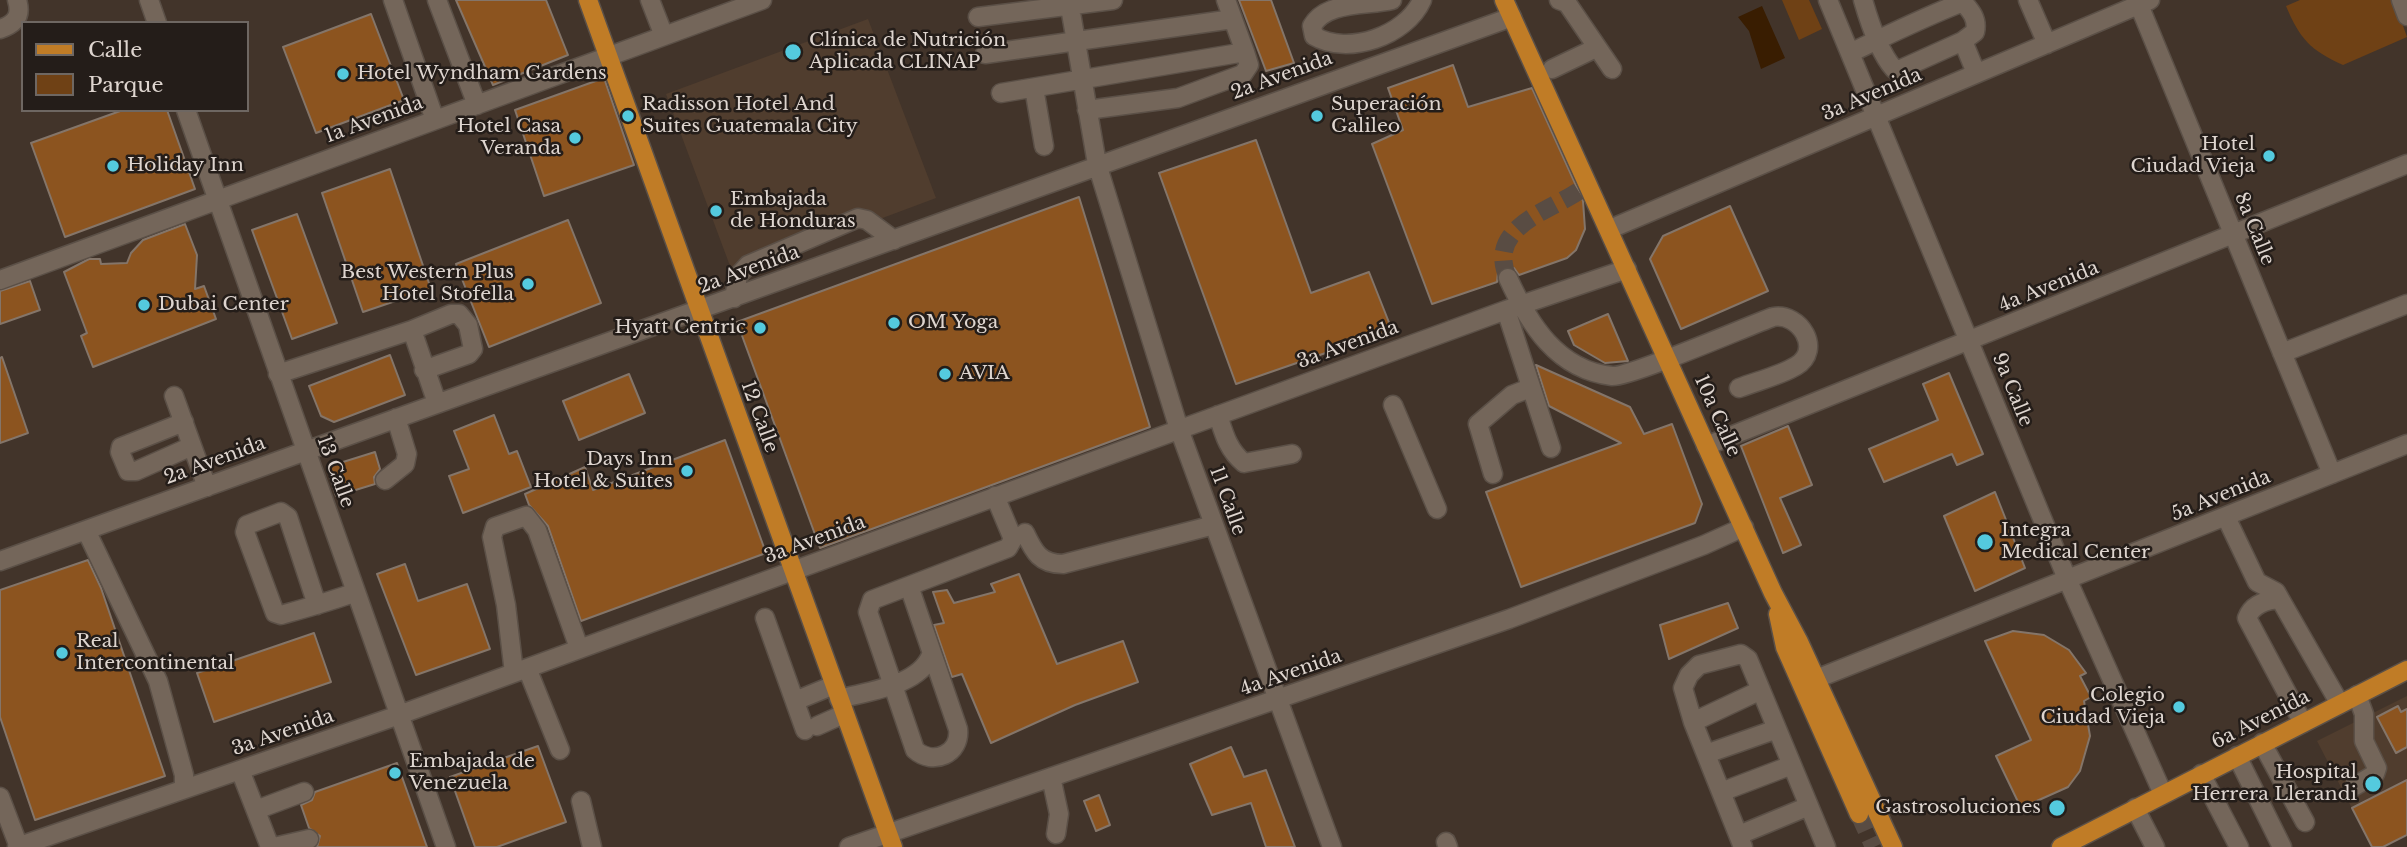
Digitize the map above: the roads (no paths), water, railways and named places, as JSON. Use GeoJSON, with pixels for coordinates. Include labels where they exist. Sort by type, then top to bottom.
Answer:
{"type":"FeatureCollection","features":[{"type":"Feature","properties":{"kind":"main road","name":"12 Calle"},"geometry":{"type":"LineString","coordinates":[[588,0],[890,840]]}},
{"type":"Feature","properties":{"kind":"main road","name":"10a Calle"},"geometry":{"type":"LineString","coordinates":[[1504,0],[1583,187],[1610,229],[1773,593],[1894,847]]}},
{"type":"Feature","properties":{"kind":"main road"},"geometry":{"type":"LineString","coordinates":[[1773,593],[1785,648],[1859,814]]}},
{"type":"Feature","properties":{"kind":"main road","name":"6a Avenida"},"geometry":{"type":"LineString","coordinates":[[2061,847],[2407,670]]}},
{"type":"Feature","properties":{"kind":"street"},"geometry":{"type":"LineString","coordinates":[[0,29],[17,19],[17,0]]}},
{"type":"Feature","properties":{"kind":"street"},"geometry":{"type":"LineString","coordinates":[[149,0],[156,21]]}},
{"type":"Feature","properties":{"kind":"street"},"geometry":{"type":"LineString","coordinates":[[393,0],[435,120]]}},
{"type":"Feature","properties":{"kind":"street"},"geometry":{"type":"LineString","coordinates":[[437,0],[477,105]]}},
{"type":"Feature","properties":{"kind":"street"},"geometry":{"type":"LineString","coordinates":[[650,0],[664,36]]}},
{"type":"Feature","properties":{"kind":"street","name":"1a Avenida"},"geometry":{"type":"LineString","coordinates":[[0,280],[762,0]]}},
{"type":"Feature","properties":{"kind":"street"},"geometry":{"type":"LineString","coordinates":[[978,17],[1112,0]]}},
{"type":"Feature","properties":{"kind":"street"},"geometry":{"type":"LineString","coordinates":[[1087,110],[1189,94],[1243,74],[1249,65],[1226,0]]}},
{"type":"Feature","properties":{"kind":"street"},"geometry":{"type":"LineString","coordinates":[[1392,0],[1327,9],[1312,26],[1314,36],[1325,43],[1344,46],[1369,42],[1388,33],[1414,13],[1422,0]]}},
{"type":"Feature","properties":{"kind":"street"},"geometry":{"type":"LineString","coordinates":[[1559,0],[1567,3],[1612,69]]}},
{"type":"Feature","properties":{"kind":"street","name":"9a Calle"},"geometry":{"type":"LineString","coordinates":[[1828,0],[2068,581],[2163,794]]}},
{"type":"Feature","properties":{"kind":"street"},"geometry":{"type":"LineString","coordinates":[[1850,53],[1878,39],[1963,1],[1977,25],[1975,32],[1963,41],[1901,69],[1894,69],[1878,39],[1863,0]]}},
{"type":"Feature","properties":{"kind":"street"},"geometry":{"type":"LineString","coordinates":[[2028,0],[2047,44]]}},
{"type":"Feature","properties":{"kind":"street"},"geometry":{"type":"LineString","coordinates":[[2400,0],[2407,16]]}},
{"type":"Feature","properties":{"kind":"street","name":"3a Avenida"},"geometry":{"type":"LineString","coordinates":[[1610,229],[2142,2]]}},
{"type":"Feature","properties":{"kind":"street","name":"8a Calle"},"geometry":{"type":"LineString","coordinates":[[2142,2],[2332,474]]}},
{"type":"Feature","properties":{"kind":"street","name":"11 Calle"},"geometry":{"type":"LineString","coordinates":[[1070,7],[1097,164],[1179,429],[1332,847]]}},
{"type":"Feature","properties":{"kind":"street","name":"2a Avenida"},"geometry":{"type":"LineString","coordinates":[[0,561],[734,298],[1097,164],[1512,17]]}},
{"type":"Feature","properties":{"kind":"street"},"geometry":{"type":"LineString","coordinates":[[985,54],[1233,19]]}},
{"type":"Feature","properties":{"kind":"street"},"geometry":{"type":"LineString","coordinates":[[1963,41],[1976,74]]}},
{"type":"Feature","properties":{"kind":"street"},"geometry":{"type":"LineString","coordinates":[[1552,68],[1596,48]]}},
{"type":"Feature","properties":{"kind":"street"},"geometry":{"type":"LineString","coordinates":[[1001,93],[1245,52]]}},
{"type":"Feature","properties":{"kind":"street"},"geometry":{"type":"LineString","coordinates":[[1034,88],[1044,146]]}},
{"type":"Feature","properties":{"kind":"street","name":"13 Calle"},"geometry":{"type":"LineString","coordinates":[[187,112],[446,847]]}},
{"type":"Feature","properties":{"kind":"street","name":"4a Avenida"},"geometry":{"type":"LineString","coordinates":[[1706,446],[2407,164]]}},
{"type":"Feature","properties":{"kind":"street"},"geometry":{"type":"LineString","coordinates":[[734,298],[738,276],[748,265],[858,218],[867,219],[894,240]]}},
{"type":"Feature","properties":{"kind":"street","name":"3a Avenida"},"geometry":{"type":"LineString","coordinates":[[18,847],[400,715],[1513,307],[1627,269]]}},
{"type":"Feature","properties":{"kind":"street"},"geometry":{"type":"LineString","coordinates":[[1508,278],[1530,387],[1551,448]]}},
{"type":"Feature","properties":{"kind":"street"},"geometry":{"type":"LineString","coordinates":[[2282,353],[2407,304]]}},
{"type":"Feature","properties":{"kind":"street"},"geometry":{"type":"LineString","coordinates":[[1513,307],[1556,353],[1574,365],[1614,377],[1773,317],[1782,315],[1793,319],[1806,335],[1808,349],[1805,357],[1797,366],[1739,388]]}},
{"type":"Feature","properties":{"kind":"street"},"geometry":{"type":"LineString","coordinates":[[278,374],[412,330],[451,314],[459,314],[468,325],[473,341],[469,354],[424,370]]}},
{"type":"Feature","properties":{"kind":"street"},"geometry":{"type":"LineString","coordinates":[[412,330],[437,403]]}},
{"type":"Feature","properties":{"kind":"street"},"geometry":{"type":"LineString","coordinates":[[1493,474],[1478,424],[1512,395],[1530,387]]}},
{"type":"Feature","properties":{"kind":"street"},"geometry":{"type":"LineString","coordinates":[[174,396],[206,487]]}},
{"type":"Feature","properties":{"kind":"street"},"geometry":{"type":"LineString","coordinates":[[1394,405],[1437,509]]}},
{"type":"Feature","properties":{"kind":"street"},"geometry":{"type":"LineString","coordinates":[[1218,415],[1227,443],[1244,463],[1292,454]]}},
{"type":"Feature","properties":{"kind":"street"},"geometry":{"type":"LineString","coordinates":[[385,480],[405,464],[407,454],[396,418]]}},
{"type":"Feature","properties":{"kind":"street"},"geometry":{"type":"LineString","coordinates":[[184,422],[121,447],[124,466],[128,471],[136,471],[192,446]]}},
{"type":"Feature","properties":{"kind":"street","name":"5a Avenida"},"geometry":{"type":"LineString","coordinates":[[1816,679],[2407,444]]}},
{"type":"Feature","properties":{"kind":"street"},"geometry":{"type":"LineString","coordinates":[[909,586],[930,655],[958,729],[959,740],[949,753],[929,757],[915,750],[868,612],[869,605],[872,600],[1008,548],[1013,540],[995,496]]}},
{"type":"Feature","properties":{"kind":"street"},"geometry":{"type":"LineString","coordinates":[[317,605],[288,517],[281,512],[247,525],[245,532],[275,613],[281,615],[317,605],[356,592]]}},
{"type":"Feature","properties":{"kind":"street"},"geometry":{"type":"LineString","coordinates":[[560,750],[520,670],[492,537],[495,527],[526,516],[532,519],[579,648]]}},
{"type":"Feature","properties":{"kind":"street"},"geometry":{"type":"LineString","coordinates":[[2226,517],[2257,582],[2276,592],[2340,704]]}},
{"type":"Feature","properties":{"kind":"street"},"geometry":{"type":"LineString","coordinates":[[1025,533],[1039,558],[1050,564],[1063,564],[1214,525]]}},
{"type":"Feature","properties":{"kind":"street","name":"4a Avenida"},"geometry":{"type":"LineString","coordinates":[[849,847],[890,840],[1051,777],[1509,619],[1744,527]]}},
{"type":"Feature","properties":{"kind":"street"},"geometry":{"type":"LineString","coordinates":[[86,530],[158,681],[184,775],[184,789]]}},
{"type":"Feature","properties":{"kind":"street"},"geometry":{"type":"LineString","coordinates":[[2280,599],[2261,603],[2250,610],[2247,618],[2302,723]]}},
{"type":"Feature","properties":{"kind":"street"},"geometry":{"type":"LineString","coordinates":[[765,618],[795,701],[811,728],[839,699]]}},
{"type":"Feature","properties":{"kind":"street"},"geometry":{"type":"LineString","coordinates":[[1809,806],[1741,841],[1693,722],[1683,688],[1689,675],[1699,666],[1741,654],[1748,659],[1761,690],[1826,847]]}},
{"type":"Feature","properties":{"kind":"street"},"geometry":{"type":"LineString","coordinates":[[795,701],[839,699],[894,683],[918,674],[926,666],[930,655]]}},
{"type":"Feature","properties":{"kind":"street"},"geometry":{"type":"LineString","coordinates":[[1693,722],[1761,690]]}},
{"type":"Feature","properties":{"kind":"street"},"geometry":{"type":"LineString","coordinates":[[2355,786],[2375,774],[2377,768],[2364,741],[2364,714],[2357,695]]}},
{"type":"Feature","properties":{"kind":"street"},"geometry":{"type":"LineString","coordinates":[[1706,754],[1777,729]]}},
{"type":"Feature","properties":{"kind":"street"},"geometry":{"type":"LineString","coordinates":[[2262,743],[2305,822]]}},
{"type":"Feature","properties":{"kind":"street"},"geometry":{"type":"LineString","coordinates":[[2237,756],[2282,847]]}},
{"type":"Feature","properties":{"kind":"street"},"geometry":{"type":"LineString","coordinates":[[1721,792],[1792,765]]}},
{"type":"Feature","properties":{"kind":"street"},"geometry":{"type":"LineString","coordinates":[[240,770],[272,847],[309,839]]}},
{"type":"Feature","properties":{"kind":"street"},"geometry":{"type":"LineString","coordinates":[[2201,775],[2239,847]]}},
{"type":"Feature","properties":{"kind":"street"},"geometry":{"type":"LineString","coordinates":[[1051,777],[1059,814],[1056,834]]}},
{"type":"Feature","properties":{"kind":"street"},"geometry":{"type":"LineString","coordinates":[[256,810],[304,792]]}},
{"type":"Feature","properties":{"kind":"street"},"geometry":{"type":"LineString","coordinates":[[0,797],[18,847]]}},
{"type":"Feature","properties":{"kind":"street"},"geometry":{"type":"LineString","coordinates":[[581,801],[592,847]]}},
{"type":"Feature","properties":{"kind":"street"},"geometry":{"type":"LineString","coordinates":[[2135,808],[2155,847]]}},
{"type":"Feature","properties":{"kind":"tunnel"},"geometry":{"type":"LineString","coordinates":[[1508,278],[1503,261],[1505,246],[1512,234],[1537,215],[1579,191]]}},
{"type":"Feature","properties":{"kind":"tunnel"},"geometry":{"type":"LineString","coordinates":[[1859,814],[1874,847]]}},
{"type":"Feature","properties":{"kind":"place","name":"Clínica de Nutrición Aplicada CLINAP"},"geometry":{"type":"Point","coordinates":[793,52]}},
{"type":"Feature","properties":{"kind":"place","name":"Hotel Wyndham Gardens"},"geometry":{"type":"Point","coordinates":[343,74]}},
{"type":"Feature","properties":{"kind":"place","name":"Radisson Hotel And Suites Guatemala City"},"geometry":{"type":"Point","coordinates":[628,116]}},
{"type":"Feature","properties":{"kind":"place","name":"Superación Galileo"},"geometry":{"type":"Point","coordinates":[1317,116]}},
{"type":"Feature","properties":{"kind":"place","name":"Hotel Casa Veranda"},"geometry":{"type":"Point","coordinates":[575,138]}},
{"type":"Feature","properties":{"kind":"place","name":"Hotel Ciudad Vieja"},"geometry":{"type":"Point","coordinates":[2269,156]}},
{"type":"Feature","properties":{"kind":"place","name":"Holiday Inn"},"geometry":{"type":"Point","coordinates":[113,166]}},
{"type":"Feature","properties":{"kind":"place","name":"Embajada de Honduras"},"geometry":{"type":"Point","coordinates":[716,211]}},
{"type":"Feature","properties":{"kind":"place","name":"Best Western Plus Hotel Stofella"},"geometry":{"type":"Point","coordinates":[528,284]}},
{"type":"Feature","properties":{"kind":"place","name":"Dubai Center"},"geometry":{"type":"Point","coordinates":[144,305]}},
{"type":"Feature","properties":{"kind":"place","name":"OM Yoga"},"geometry":{"type":"Point","coordinates":[894,323]}},
{"type":"Feature","properties":{"kind":"place","name":"Hyatt Centric"},"geometry":{"type":"Point","coordinates":[760,328]}},
{"type":"Feature","properties":{"kind":"place","name":"AVIA"},"geometry":{"type":"Point","coordinates":[945,374]}},
{"type":"Feature","properties":{"kind":"place","name":"Days Inn Hotel & Suites"},"geometry":{"type":"Point","coordinates":[687,471]}},
{"type":"Feature","properties":{"kind":"place","name":"Integra Medical Center"},"geometry":{"type":"Point","coordinates":[1985,542]}},
{"type":"Feature","properties":{"kind":"place","name":"Real Intercontinental"},"geometry":{"type":"Point","coordinates":[62,653]}},
{"type":"Feature","properties":{"kind":"place","name":"Colegio Ciudad Vieja"},"geometry":{"type":"Point","coordinates":[2179,707]}},
{"type":"Feature","properties":{"kind":"place","name":"Embajada de Venezuela"},"geometry":{"type":"Point","coordinates":[395,773]}},
{"type":"Feature","properties":{"kind":"place","name":"Hospital Herrera Llerandi"},"geometry":{"type":"Point","coordinates":[2373,784]}},
{"type":"Feature","properties":{"kind":"place","name":"Gastrosoluciones"},"geometry":{"type":"Point","coordinates":[2057,808]}}]}
